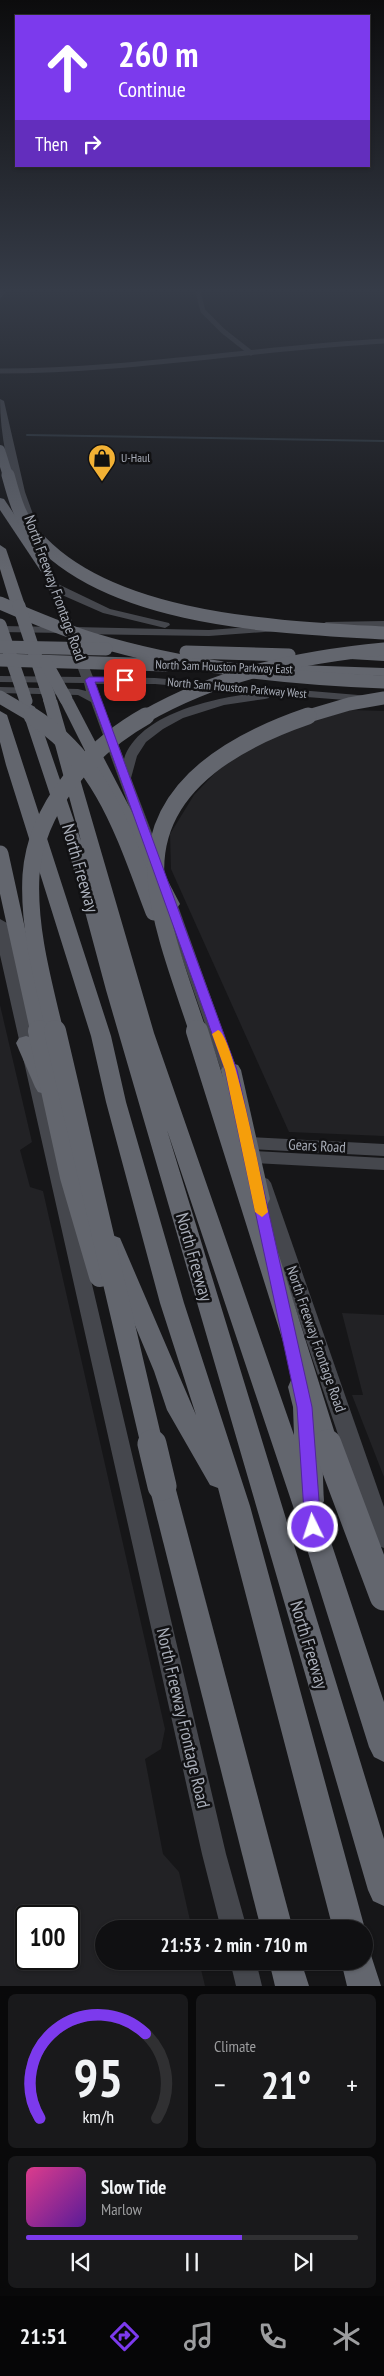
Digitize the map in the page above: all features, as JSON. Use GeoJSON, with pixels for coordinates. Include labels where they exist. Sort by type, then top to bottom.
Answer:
{"type":"FeatureCollection","features":[{"type":"Feature","properties":{"kind":"highway"},"geometry":{"type":"LineString","coordinates":[[0,450],[18,505],[30,528],[45,546],[60,559],[92,579],[159,605],[219,619],[299,628],[384,633]]}},
{"type":"Feature","properties":{"kind":"highway"},"geometry":{"type":"LineString","coordinates":[[0,501],[48,573]]}},
{"type":"Feature","properties":{"kind":"highway"},"geometry":{"type":"LineString","coordinates":[[0,549],[18,605],[27,641],[171,904]]}},
{"type":"Feature","properties":{"kind":"highway"},"geometry":{"type":"LineString","coordinates":[[0,603],[88,637],[176,659],[281,676],[384,682]]}},
{"type":"Feature","properties":{"kind":"highway","name":"North Freeway"},"geometry":{"type":"LineString","coordinates":[[0,625],[77,852],[129,1038],[292,1588],[384,1890]]}},
{"type":"Feature","properties":{"kind":"highway","name":"North Sam Houston Parkway East"},"geometry":{"type":"LineString","coordinates":[[0,646],[27,641],[355,656]]}},
{"type":"Feature","properties":{"kind":"highway"},"geometry":{"type":"LineString","coordinates":[[275,1920],[162,1486],[36,944],[30,899],[31,875],[35,851],[42,828],[54,805],[79,771],[118,734],[152,711],[204,688],[257,670],[309,658],[384,648]]}},
{"type":"Feature","properties":{"kind":"highway"},"geometry":{"type":"LineString","coordinates":[[355,656],[384,657]]}},
{"type":"Feature","properties":{"kind":"highway","name":"North Sam Houston Parkway East"},"geometry":{"type":"LineString","coordinates":[[0,660],[384,672]]}},
{"type":"Feature","properties":{"kind":"highway"},"geometry":{"type":"LineString","coordinates":[[0,668],[172,666]]}},
{"type":"Feature","properties":{"kind":"highway"},"geometry":{"type":"LineString","coordinates":[[0,697],[54,730],[76,750],[91,770],[120,827],[179,973]]}},
{"type":"Feature","properties":{"kind":"highway"},"geometry":{"type":"LineString","coordinates":[[384,699],[315,713],[246,741],[208,767],[179,798],[161,835],[157,852],[156,873],[161,903],[179,973],[326,1442],[384,1596]]}},
{"type":"Feature","properties":{"kind":"highway","name":"North Freeway"},"geometry":{"type":"LineString","coordinates":[[58,700],[144,1033],[313,1527],[384,1747]]}},
{"type":"Feature","properties":{"kind":"highway","name":"North Freeway"},"geometry":{"type":"LineString","coordinates":[[0,714],[14,765],[101,1036],[116,1102],[172,1303],[237,1506],[347,1920]]}},
{"type":"Feature","properties":{"kind":"highway"},"geometry":{"type":"LineString","coordinates":[[0,854],[71,1177],[162,1486]]}},
{"type":"Feature","properties":{"kind":"highway"},"geometry":{"type":"LineString","coordinates":[[26,1042],[166,1371],[179,1410],[237,1506]]}},
{"type":"Feature","properties":{"kind":"highway"},"geometry":{"type":"LineString","coordinates":[[231,1070],[305,1407],[313,1527]]}},
{"type":"Feature","properties":{"kind":"highway"},"geometry":{"type":"LineString","coordinates":[[288,1970],[292,1986]]}},
{"type":"Feature","properties":{"kind":"highway"},"geometry":{"type":"LineString","coordinates":[[360,1970],[364,1986]]}},
{"type":"Feature","properties":{"kind":"main road","name":"North Freeway Frontage Road"},"geometry":{"type":"LineString","coordinates":[[0,401],[20,492],[48,573],[126,777],[231,1070],[252,1150],[384,1538]]}},
{"type":"Feature","properties":{"kind":"main road"},"geometry":{"type":"LineString","coordinates":[[53,586],[75,599],[119,616],[167,625],[228,632]]}},
{"type":"Feature","properties":{"kind":"main road"},"geometry":{"type":"LineString","coordinates":[[0,619],[49,617],[59,610],[60,604]]}},
{"type":"Feature","properties":{"kind":"main road"},"geometry":{"type":"LineString","coordinates":[[0,629],[228,632],[308,626],[384,624]]}},
{"type":"Feature","properties":{"kind":"main road"},"geometry":{"type":"LineString","coordinates":[[122,632],[111,635],[104,643],[113,672],[126,678],[137,680]]}},
{"type":"Feature","properties":{"kind":"main road","name":"North Sam Houston Parkway West"},"geometry":{"type":"LineString","coordinates":[[0,679],[137,680],[384,699]]}},
{"type":"Feature","properties":{"kind":"main road"},"geometry":{"type":"LineString","coordinates":[[0,690],[78,692],[98,702]]}},
{"type":"Feature","properties":{"kind":"main road"},"geometry":{"type":"LineString","coordinates":[[126,777],[129,756],[142,739],[158,727],[177,717],[204,707],[244,698],[315,694]]}},
{"type":"Feature","properties":{"kind":"main road","name":"North Freeway Frontage Road"},"geometry":{"type":"LineString","coordinates":[[0,923],[214,1854],[232,1920]]}},
{"type":"Feature","properties":{"kind":"main road","name":"Gears Road"},"geometry":{"type":"LineString","coordinates":[[252,1150],[384,1150]]}},
{"type":"Feature","properties":{"kind":"main road","name":"Gears Road"},"geometry":{"type":"LineString","coordinates":[[252,1150],[384,1164]]}},
{"type":"Feature","properties":{"kind":"main road"},"geometry":{"type":"LineString","coordinates":[[245,1970],[249,1986]]}},
{"type":"Feature","properties":{"kind":"shaded area"},"geometry":{"type":"Polygon","coordinates":[[[350,710],[384,711],[384,1136],[289,1132],[171,869],[170,834],[194,795],[241,750],[273,733],[350,710]]]}},
{"type":"Feature","properties":{"kind":"shaded area"},"geometry":{"type":"Polygon","coordinates":[[[0,1005],[32,1142],[20,1150],[30,1187],[43,1191],[165,1729],[161,1749],[145,1759],[163,1854],[179,1872],[190,1920],[95,1920],[95,1970],[201,1970],[205,1986],[0,1986],[0,1005]]]}},
{"type":"Feature","properties":{"kind":"shaded area"},"geometry":{"type":"Polygon","coordinates":[[[342,1313],[384,1315],[384,1477],[352,1395],[363,1395],[342,1313]]]}},
{"type":"Feature","properties":{"kind":"waterway"},"geometry":{"type":"LineString","coordinates":[[27,435],[384,441]]}},
{"type":"Feature","properties":{"kind":"slow traffic"},"geometry":{"type":"LineString","coordinates":[[218,1034],[231,1070],[262,1212]]}},
{"type":"Feature","properties":{"kind":"place","name":"U-Haul"},"geometry":{"type":"Point","coordinates":[102,482]}},
{"type":"Feature","properties":{"kind":"route"},"geometry":{"type":"LineString","coordinates":[[125,680],[89,680],[126,777],[231,1070],[305,1407],[313,1527]]}}]}
